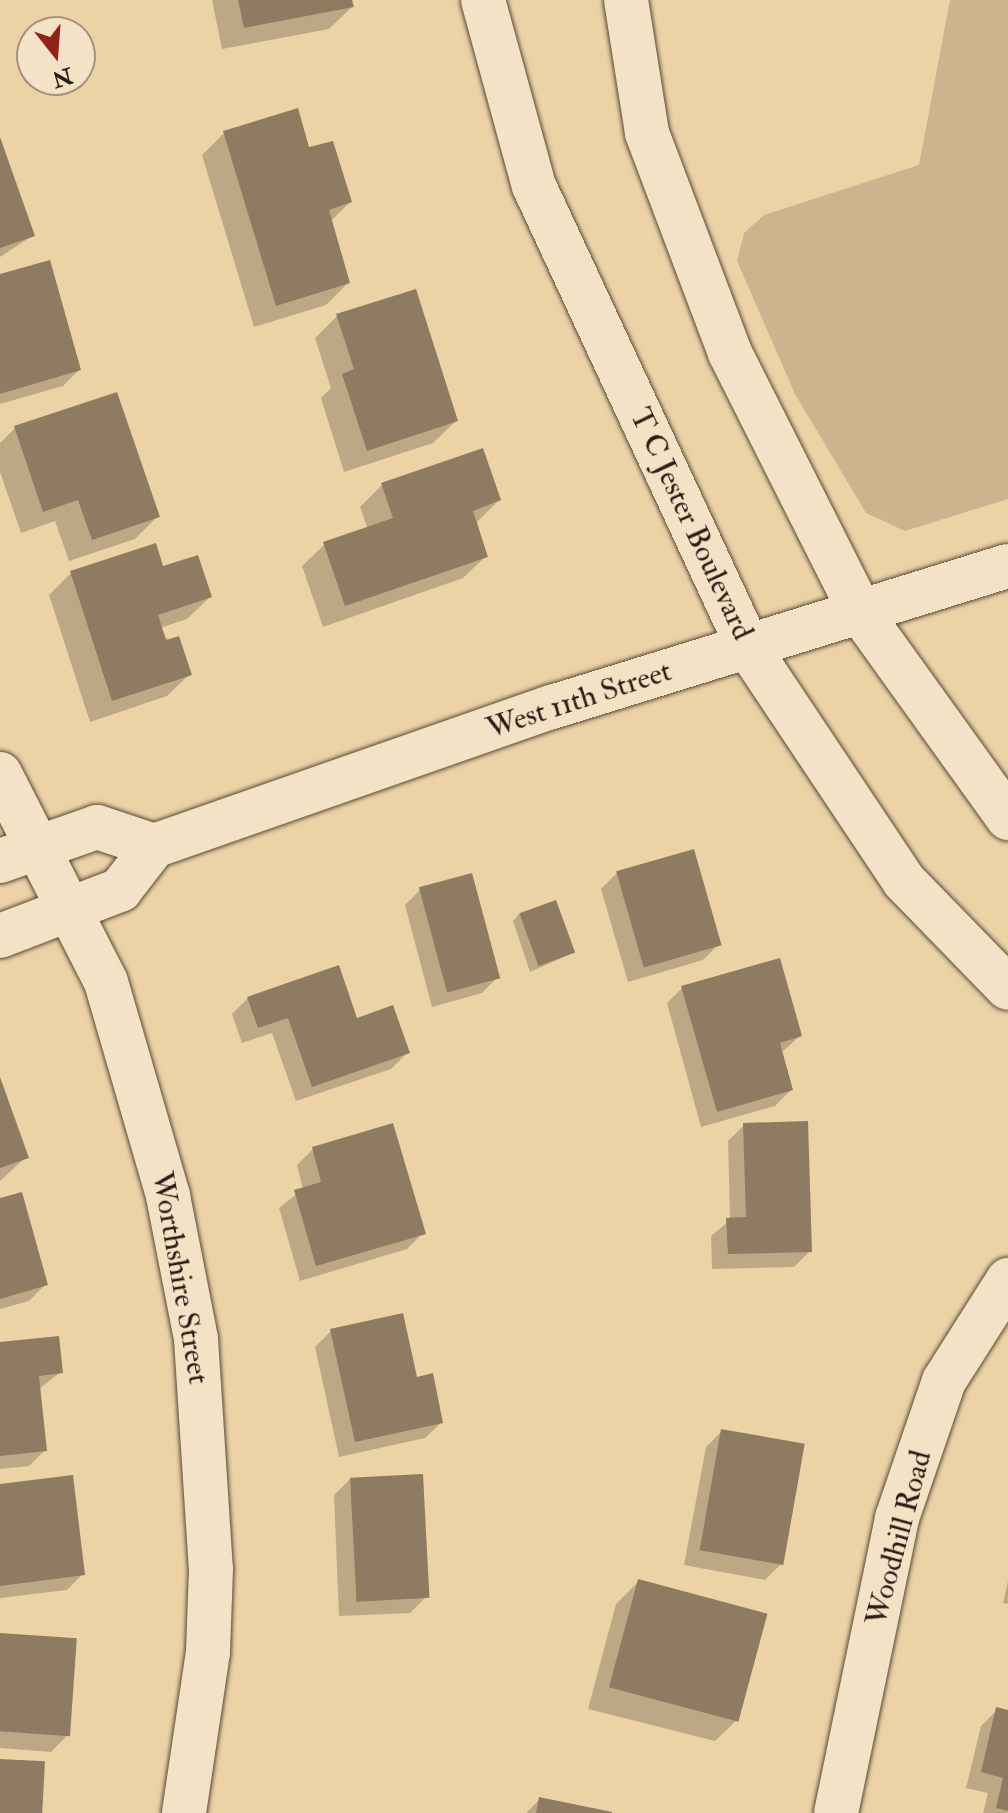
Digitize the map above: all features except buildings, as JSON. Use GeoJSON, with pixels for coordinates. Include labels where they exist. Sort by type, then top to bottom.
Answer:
{"type":"FeatureCollection","features":[{"type":"Feature","properties":{"kind":"main road","name":"T C Jester Boulevard"},"geometry":{"type":"LineString","coordinates":[[483,0],[534,186],[748,647],[904,881],[1008,988]]}},
{"type":"Feature","properties":{"kind":"main road"},"geometry":{"type":"LineString","coordinates":[[626,0],[647,133],[730,353],[860,612],[1008,818]]}},
{"type":"Feature","properties":{"kind":"main road","name":"West 11th Street"},"geometry":{"type":"LineString","coordinates":[[154,846],[748,647],[1008,566]]}},
{"type":"Feature","properties":{"kind":"main road","name":"Worthshire Street"},"geometry":{"type":"LineString","coordinates":[[0,774],[18,855],[73,907],[141,1090],[196,1339],[211,1569],[208,1652],[184,1813]]}},
{"type":"Feature","properties":{"kind":"main road"},"geometry":{"type":"LineString","coordinates":[[0,936],[120,890],[154,846],[97,827],[18,855]]}},
{"type":"Feature","properties":{"kind":"main road","name":"Woodhill Road"},"geometry":{"type":"LineString","coordinates":[[836,1813],[897,1518],[944,1381],[1008,1280]]}},
{"type":"Feature","properties":{"kind":"shaded area"},"geometry":{"type":"Polygon","coordinates":[[[950,0],[1008,0],[1008,499],[905,531],[866,513],[795,394],[737,261],[744,233],[764,215],[919,165],[950,0]]]}}]}
